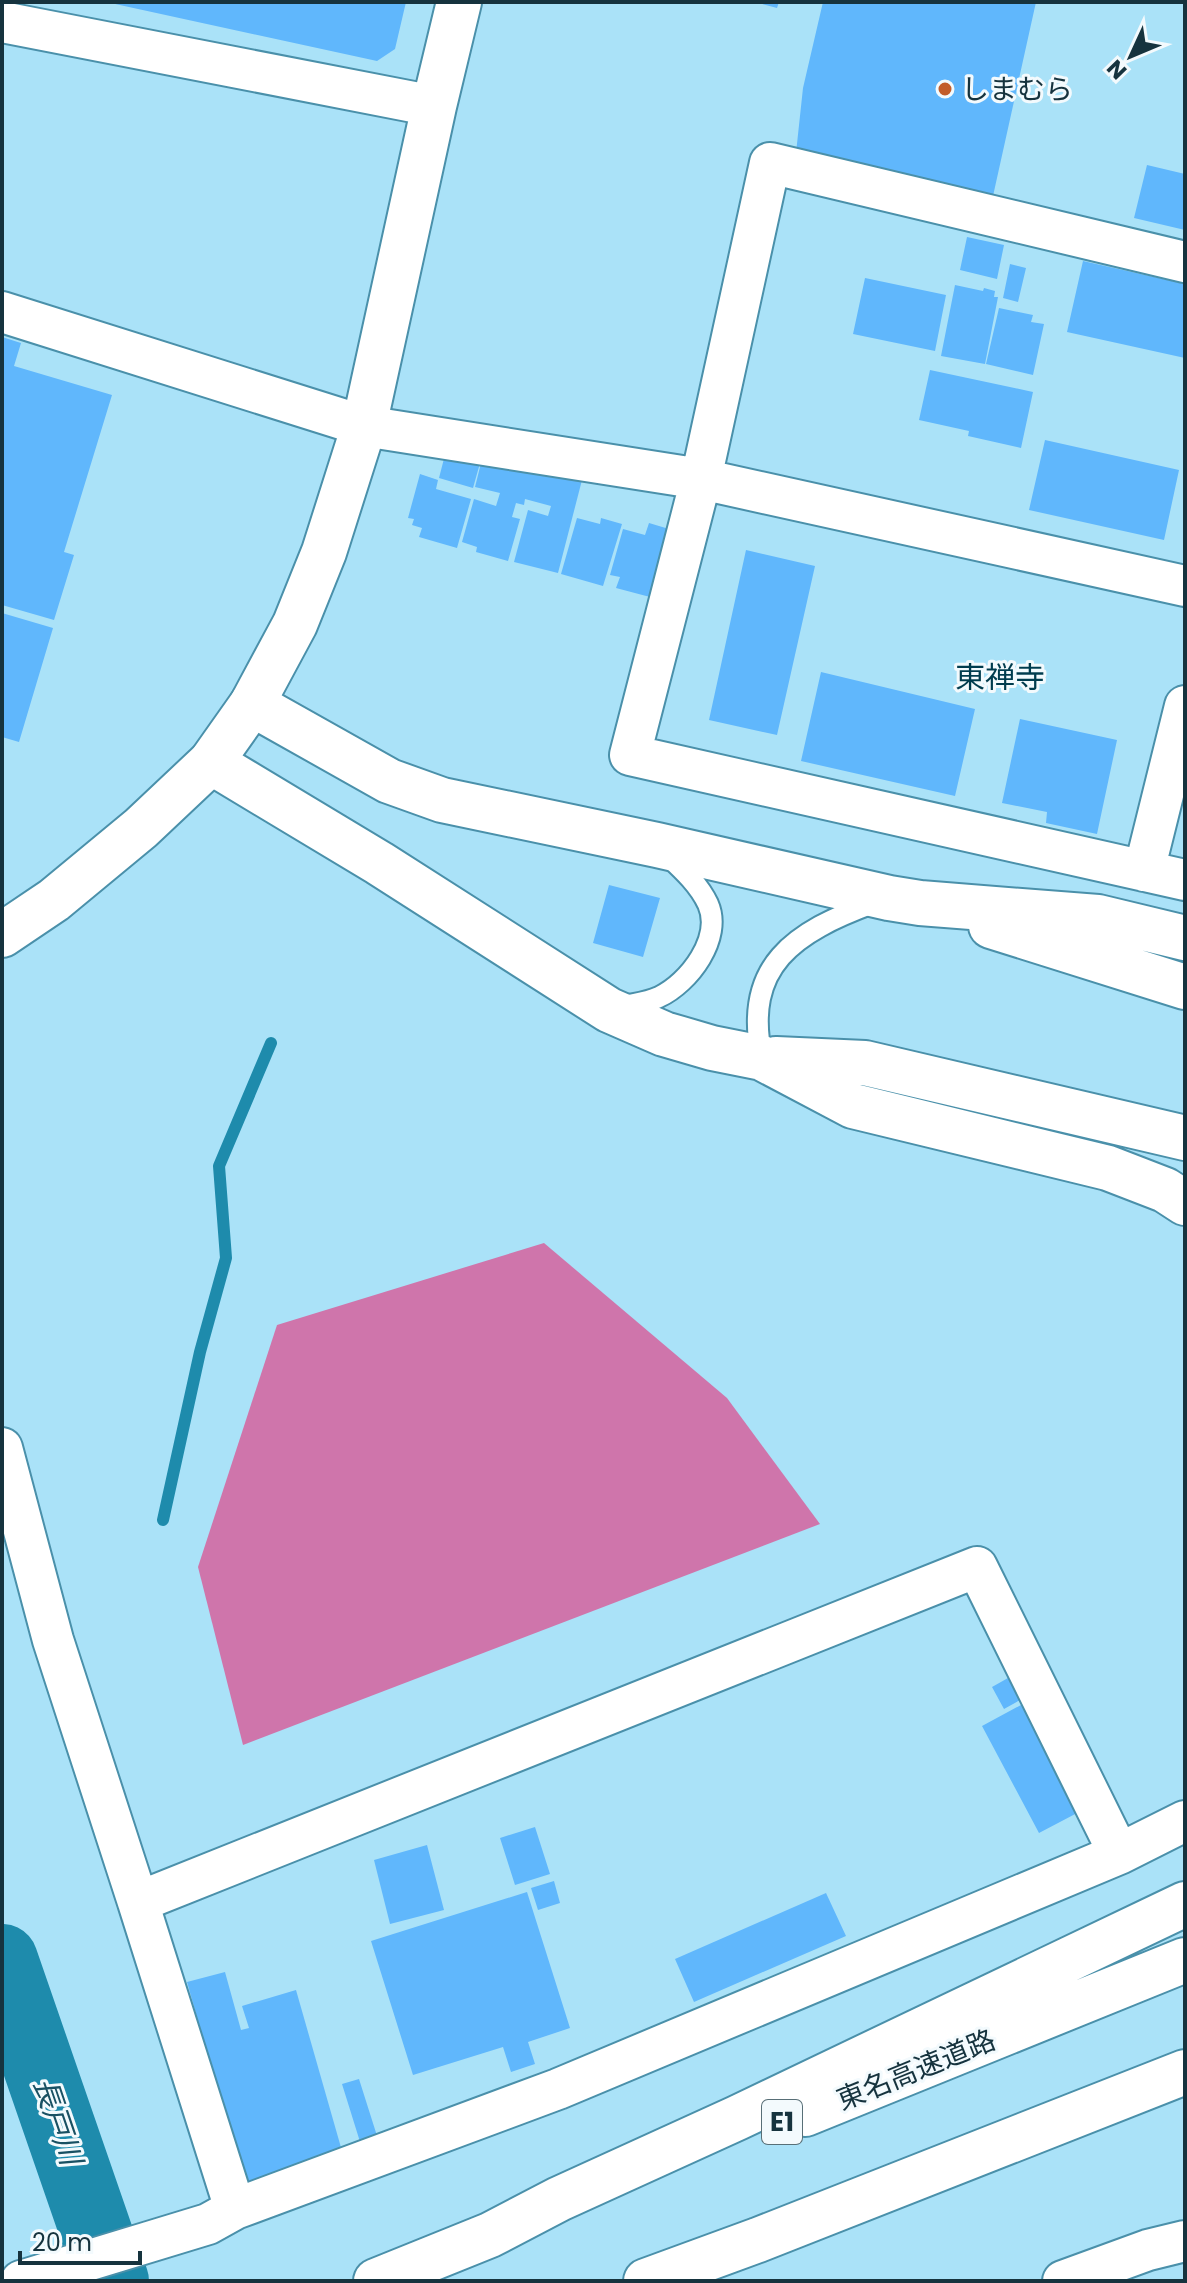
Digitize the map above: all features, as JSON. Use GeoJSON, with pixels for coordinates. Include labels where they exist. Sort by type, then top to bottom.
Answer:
{"type":"FeatureCollection","features":[{"type":"Feature","properties":{"kind":"main road"},"geometry":{"type":"LineString","coordinates":[[2,935],[54,900],[141,828],[211,762],[252,704],[295,624],[324,552],[364,426],[459,2]]}},
{"type":"Feature","properties":{"kind":"main road"},"geometry":{"type":"LineString","coordinates":[[252,704],[389,781],[442,800],[905,900],[1185,987]]}},
{"type":"Feature","properties":{"kind":"main road"},"geometry":{"type":"LineString","coordinates":[[211,762],[379,863],[609,1010],[664,1034],[762,1058],[865,1063],[1185,1138]]}},
{"type":"Feature","properties":{"kind":"main road"},"geometry":{"type":"LineString","coordinates":[[905,900],[1098,917],[1185,938]]}},
{"type":"Feature","properties":{"kind":"main road"},"geometry":{"type":"LineString","coordinates":[[762,1058],[853,1106],[1108,1168],[1165,1190],[1185,1203]]}},
{"type":"Feature","properties":{"kind":"main road"},"geometry":{"type":"LineString","coordinates":[[377,2281],[490,2235],[559,2199],[737,2118],[1185,1904]]}},
{"type":"Feature","properties":{"kind":"main road","name":"東名高速道路"},"geometry":{"type":"LineString","coordinates":[[377,2281],[971,2048],[1185,1960]]}},
{"type":"Feature","properties":{"kind":"main road"},"geometry":{"type":"LineString","coordinates":[[646,2281],[1185,2072]]}},
{"type":"Feature","properties":{"kind":"street"},"geometry":{"type":"LineString","coordinates":[[2,22],[434,106]]}},
{"type":"Feature","properties":{"kind":"street"},"geometry":{"type":"LineString","coordinates":[[1185,262],[770,163],[701,479],[630,755],[1185,880]]}},
{"type":"Feature","properties":{"kind":"street"},"geometry":{"type":"LineString","coordinates":[[2,312],[364,426],[701,479],[1185,586]]}},
{"type":"Feature","properties":{"kind":"street"},"geometry":{"type":"LineString","coordinates":[[1144,871],[1185,706]]}},
{"type":"Feature","properties":{"kind":"street"},"geometry":{"type":"LineString","coordinates":[[2,1448],[53,1640],[138,1902],[222,2216]]}},
{"type":"Feature","properties":{"kind":"street"},"geometry":{"type":"LineString","coordinates":[[138,1902],[977,1567],[1119,1854]]}},
{"type":"Feature","properties":{"kind":"street"},"geometry":{"type":"LineString","coordinates":[[21,2281],[222,2216],[558,2089],[1119,1854],[1185,1821]]}},
{"type":"Feature","properties":{"kind":"street"},"geometry":{"type":"LineString","coordinates":[[1063,2281],[1148,2250],[1185,2241]]}},
{"type":"Feature","properties":{"kind":"lane"},"geometry":{"type":"LineString","coordinates":[[609,1010],[659,997],[683,979],[700,959],[710,935],[709,908],[694,881],[657,845]]}},
{"type":"Feature","properties":{"kind":"lane"},"geometry":{"type":"LineString","coordinates":[[762,1058],[756,1028],[758,1001],[782,955],[802,935],[831,919],[905,900]]}},
{"type":"Feature","properties":{"kind":"shaded area"},"geometry":{"type":"Polygon","coordinates":[[[544,1243],[727,1398],[820,1524],[243,1745],[198,1567],[277,1325],[544,1243]]]}},
{"type":"Feature","properties":{"kind":"building"},"geometry":{"type":"Polygon","coordinates":[[[106,2],[406,2],[395,49],[377,61],[106,2]]]}},
{"type":"Feature","properties":{"kind":"building"},"geometry":{"type":"Polygon","coordinates":[[[755,2],[779,2],[777,8],[755,2]]]}},
{"type":"Feature","properties":{"kind":"building"},"geometry":{"type":"Polygon","coordinates":[[[823,2],[1036,2],[993,196],[796,153],[803,88],[823,2]]]}},
{"type":"Feature","properties":{"kind":"building"},"geometry":{"type":"Polygon","coordinates":[[[1147,165],[1185,174],[1185,230],[1134,218],[1147,165]]]}},
{"type":"Feature","properties":{"kind":"building"},"geometry":{"type":"Polygon","coordinates":[[[967,237],[1004,245],[997,279],[960,270],[967,237]]]}},
{"type":"Feature","properties":{"kind":"building"},"geometry":{"type":"Polygon","coordinates":[[[1083,261],[1185,284],[1185,358],[1067,332],[1083,261]]]}},
{"type":"Feature","properties":{"kind":"building"},"geometry":{"type":"Polygon","coordinates":[[[1010,264],[1026,268],[1018,302],[1003,298],[1010,264]]]}},
{"type":"Feature","properties":{"kind":"building"},"geometry":{"type":"Polygon","coordinates":[[[865,278],[946,295],[935,351],[853,334],[865,278]]]}},
{"type":"Feature","properties":{"kind":"building"},"geometry":{"type":"Polygon","coordinates":[[[955,285],[995,291],[994,297],[998,297],[985,364],[941,356],[955,285]]]}},
{"type":"Feature","properties":{"kind":"building"},"geometry":{"type":"Polygon","coordinates":[[[999,308],[1033,315],[1031,322],[1044,324],[1033,375],[986,364],[999,308]]]}},
{"type":"Feature","properties":{"kind":"building"},"geometry":{"type":"Polygon","coordinates":[[[2,337],[21,343],[14,366],[112,395],[64,552],[74,555],[54,620],[2,605],[2,337]]]}},
{"type":"Feature","properties":{"kind":"building"},"geometry":{"type":"Polygon","coordinates":[[[930,370],[1033,392],[1021,448],[968,436],[969,431],[919,420],[930,370]]]}},
{"type":"Feature","properties":{"kind":"building"},"geometry":{"type":"Polygon","coordinates":[[[1045,440],[1179,470],[1164,540],[1029,510],[1045,440]]]}},
{"type":"Feature","properties":{"kind":"building"},"geometry":{"type":"Polygon","coordinates":[[[447,447],[482,456],[473,488],[439,478],[447,447]]]}},
{"type":"Feature","properties":{"kind":"building"},"geometry":{"type":"Polygon","coordinates":[[[483,455],[582,480],[558,573],[514,562],[528,510],[548,516],[551,506],[525,499],[524,505],[516,503],[512,517],[520,519],[508,561],[476,552],[477,547],[462,542],[474,499],[496,506],[500,493],[475,487],[483,455]]]}},
{"type":"Feature","properties":{"kind":"building"},"geometry":{"type":"Polygon","coordinates":[[[420,474],[438,480],[436,489],[471,499],[457,548],[419,537],[422,528],[412,525],[414,519],[408,518],[420,474]]]}},
{"type":"Feature","properties":{"kind":"building"},"geometry":{"type":"Polygon","coordinates":[[[577,518],[600,524],[601,518],[622,524],[603,586],[561,574],[577,518]]]}},
{"type":"Feature","properties":{"kind":"building"},"geometry":{"type":"Polygon","coordinates":[[[649,523],[669,529],[650,597],[616,588],[620,577],[610,575],[623,529],[645,535],[649,523]]]}},
{"type":"Feature","properties":{"kind":"building"},"geometry":{"type":"Polygon","coordinates":[[[746,550],[815,566],[777,735],[709,720],[746,550]]]}},
{"type":"Feature","properties":{"kind":"building"},"geometry":{"type":"Polygon","coordinates":[[[2,613],[53,628],[19,742],[2,737],[2,613]]]}},
{"type":"Feature","properties":{"kind":"building"},"geometry":{"type":"Polygon","coordinates":[[[821,672],[975,709],[955,796],[801,761],[821,672]]]}},
{"type":"Feature","properties":{"kind":"building"},"geometry":{"type":"Polygon","coordinates":[[[1020,719],[1117,740],[1097,834],[1046,823],[1047,812],[1002,803],[1020,719]]]}},
{"type":"Feature","properties":{"kind":"building"},"geometry":{"type":"Polygon","coordinates":[[[609,885],[660,898],[643,957],[593,943],[609,885]]]}},
{"type":"Feature","properties":{"kind":"building"},"geometry":{"type":"Polygon","coordinates":[[[1008,1678],[1020,1700],[1004,1709],[992,1687],[1008,1678]]]}},
{"type":"Feature","properties":{"kind":"building"},"geometry":{"type":"Polygon","coordinates":[[[1021,1705],[1079,1812],[1039,1833],[982,1726],[1021,1705]]]}},
{"type":"Feature","properties":{"kind":"building"},"geometry":{"type":"Polygon","coordinates":[[[535,1827],[550,1874],[515,1885],[500,1838],[535,1827]]]}},
{"type":"Feature","properties":{"kind":"building"},"geometry":{"type":"Polygon","coordinates":[[[427,1845],[444,1910],[390,1924],[374,1860],[427,1845]]]}},
{"type":"Feature","properties":{"kind":"building"},"geometry":{"type":"Polygon","coordinates":[[[554,1881],[560,1903],[538,1910],[531,1888],[554,1881]]]}},
{"type":"Feature","properties":{"kind":"building"},"geometry":{"type":"Polygon","coordinates":[[[527,1892],[570,2028],[528,2042],[535,2064],[511,2072],[503,2047],[413,2075],[371,1941],[527,1892]]]}},
{"type":"Feature","properties":{"kind":"building"},"geometry":{"type":"Polygon","coordinates":[[[826,1893],[846,1936],[694,2002],[675,1959],[826,1893]]]}},
{"type":"Feature","properties":{"kind":"building"},"geometry":{"type":"Polygon","coordinates":[[[225,1972],[241,2030],[249,2028],[242,2006],[296,1990],[344,2158],[245,2186],[187,1982],[225,1972]]]}},
{"type":"Feature","properties":{"kind":"building"},"geometry":{"type":"Polygon","coordinates":[[[359,2079],[378,2139],[361,2145],[342,2084],[359,2079]]]}},
{"type":"Feature","properties":{"kind":"waterway"},"geometry":{"type":"LineString","coordinates":[[163,1520],[200,1352],[226,1258],[219,1166],[271,1043]]}},
{"type":"Feature","properties":{"kind":"waterway","name":"長戸川"},"geometry":{"type":"LineString","coordinates":[[2,1960],[113,2281]]}},
{"type":"Feature","properties":{"kind":"place","name":"しまむら"},"geometry":{"type":"Point","coordinates":[945,89]}},
{"type":"Feature","properties":{"kind":"district","name":"東禅寺"},"geometry":{"type":"Point","coordinates":[1000,677]}}]}
